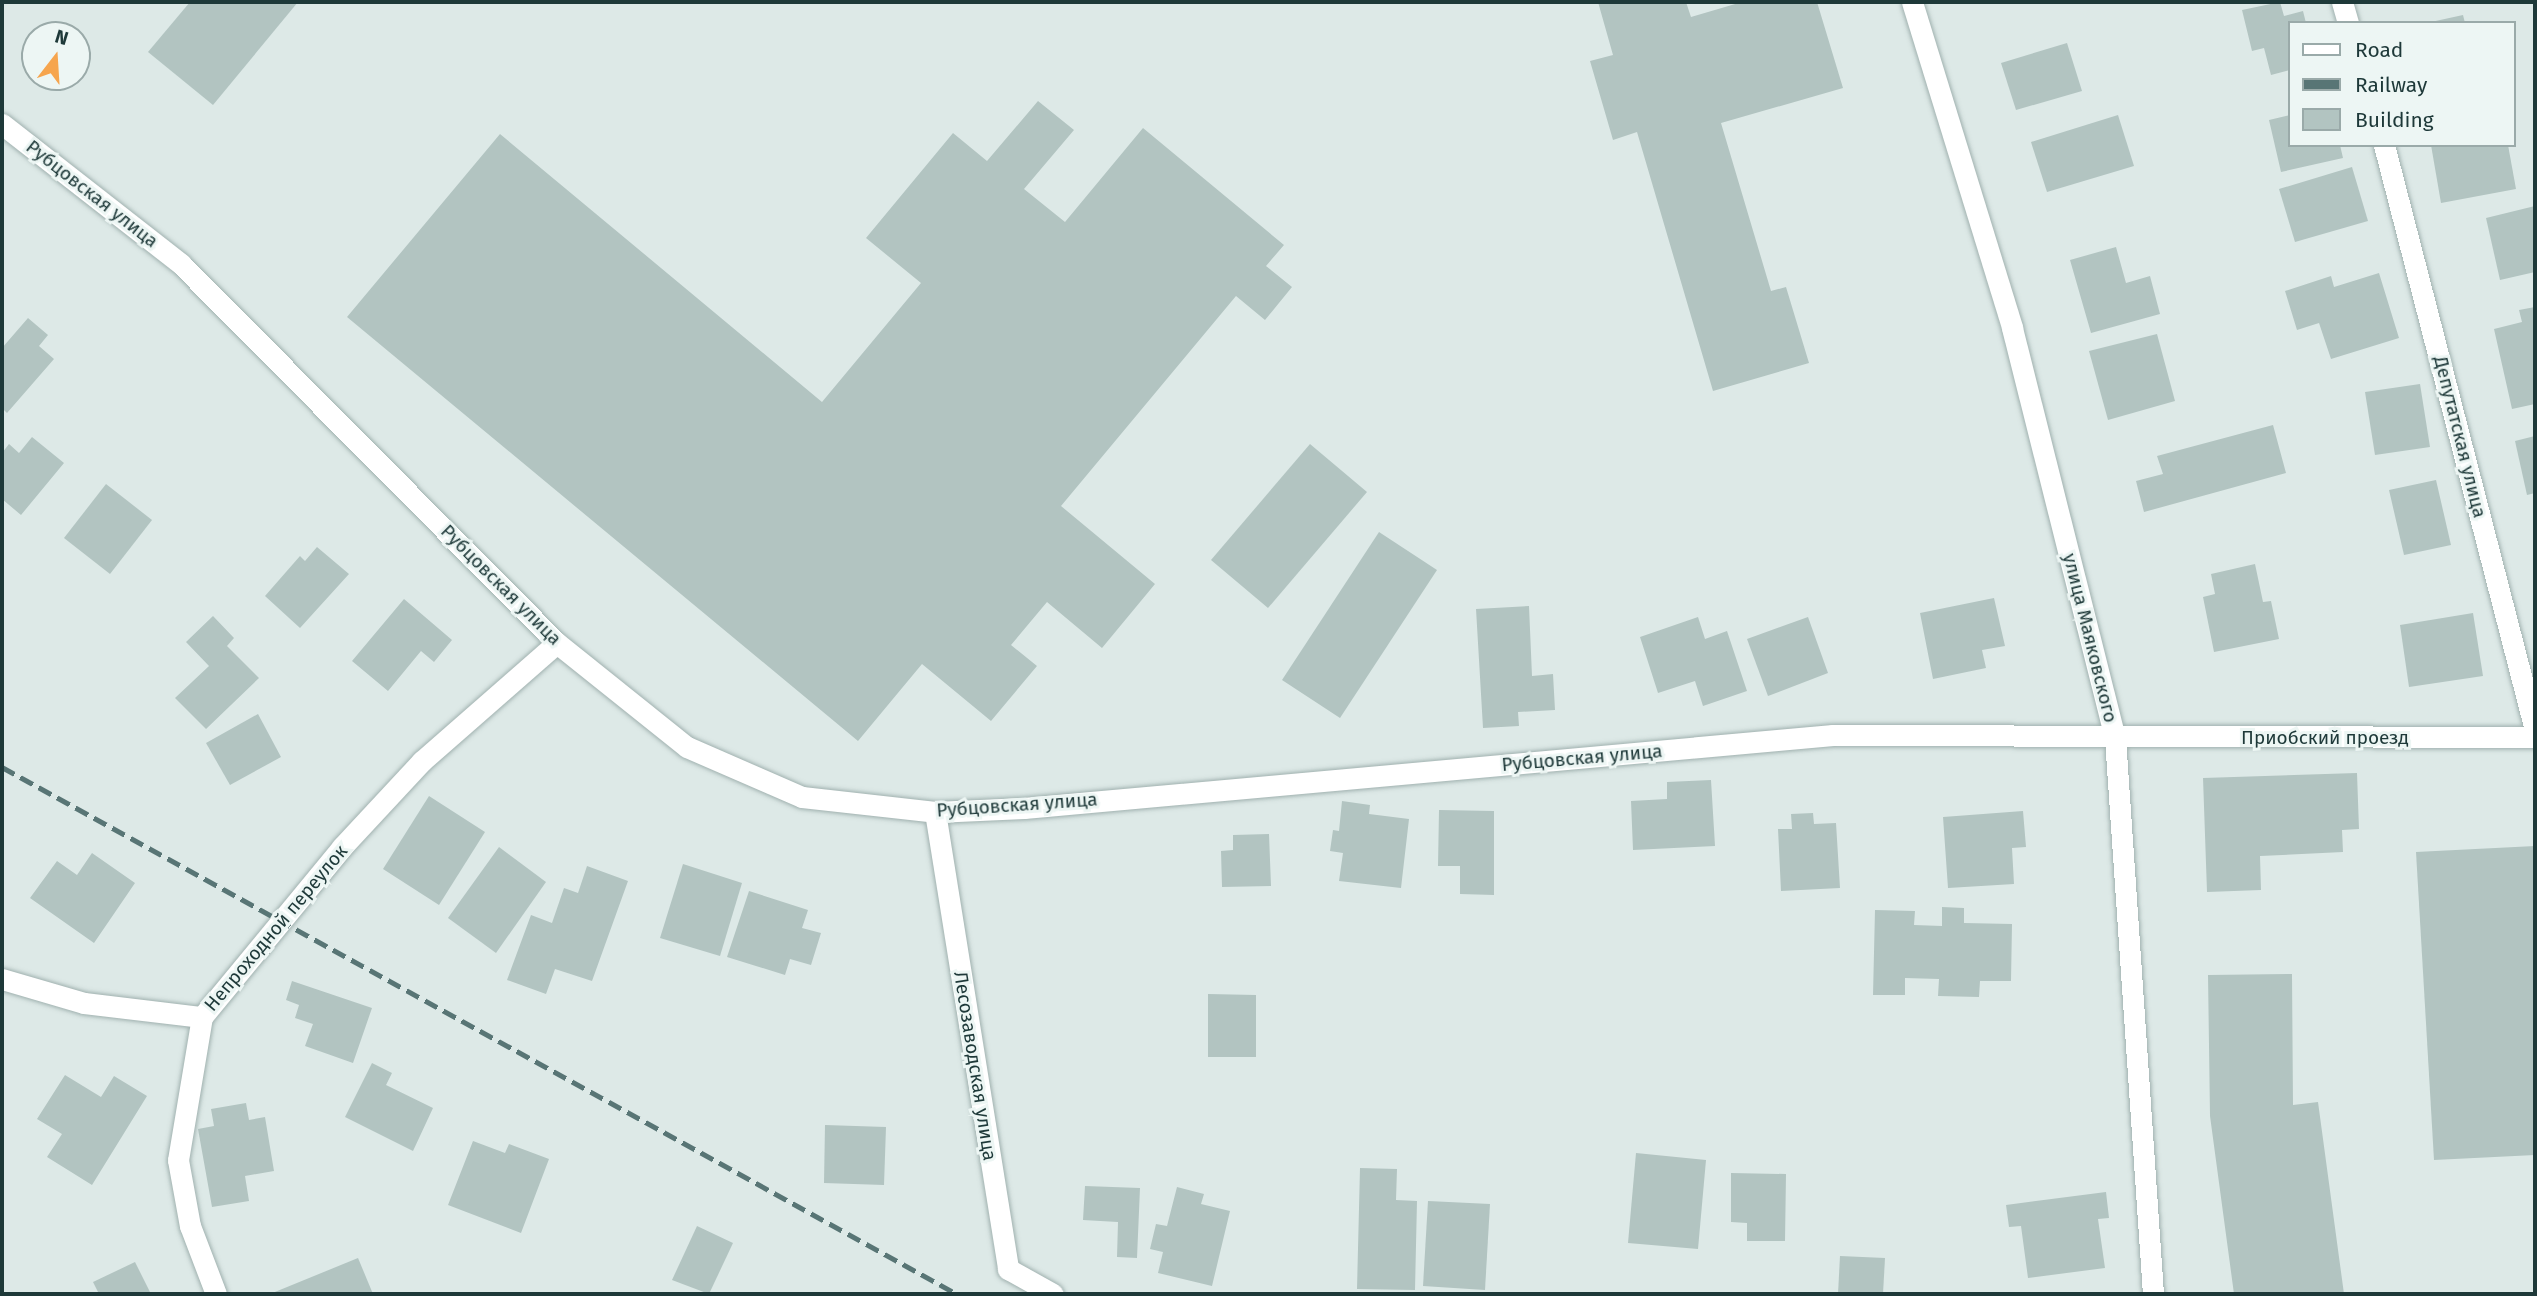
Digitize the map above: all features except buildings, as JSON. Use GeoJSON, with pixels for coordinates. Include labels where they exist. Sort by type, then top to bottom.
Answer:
{"type":"FeatureCollection","features":[{"type":"Feature","properties":{"kind":"street","name":"улица Маяковского"},"geometry":{"type":"LineString","coordinates":[[1912,2],[2012,328],[2115,738],[2153,1294]]}},
{"type":"Feature","properties":{"kind":"street"},"geometry":{"type":"LineString","coordinates":[[2342,2],[2347,21]]}},
{"type":"Feature","properties":{"kind":"street","name":"Рубцовская улица"},"geometry":{"type":"LineString","coordinates":[[2,124],[181,264],[557,643],[687,747],[802,797],[935,812],[1024,808],[1833,735],[2115,738]]}},
{"type":"Feature","properties":{"kind":"street","name":"Депутатская улица"},"geometry":{"type":"LineString","coordinates":[[2386,147],[2535,730]]}},
{"type":"Feature","properties":{"kind":"street","name":"Непроходной переулок"},"geometry":{"type":"LineString","coordinates":[[216,1294],[190,1226],[178,1160],[202,1017],[342,847],[422,761],[557,643]]}},
{"type":"Feature","properties":{"kind":"street","name":"Приобский проезд"},"geometry":{"type":"LineString","coordinates":[[2115,738],[2535,737]]}},
{"type":"Feature","properties":{"kind":"street","name":"Лесозаводская улица"},"geometry":{"type":"LineString","coordinates":[[935,812],[1008,1269],[1053,1294]]}},
{"type":"Feature","properties":{"kind":"street"},"geometry":{"type":"LineString","coordinates":[[2,979],[84,1003],[202,1017]]}},
{"type":"Feature","properties":{"kind":"railway"},"geometry":{"type":"LineString","coordinates":[[2,767],[957,1294]]}}]}
